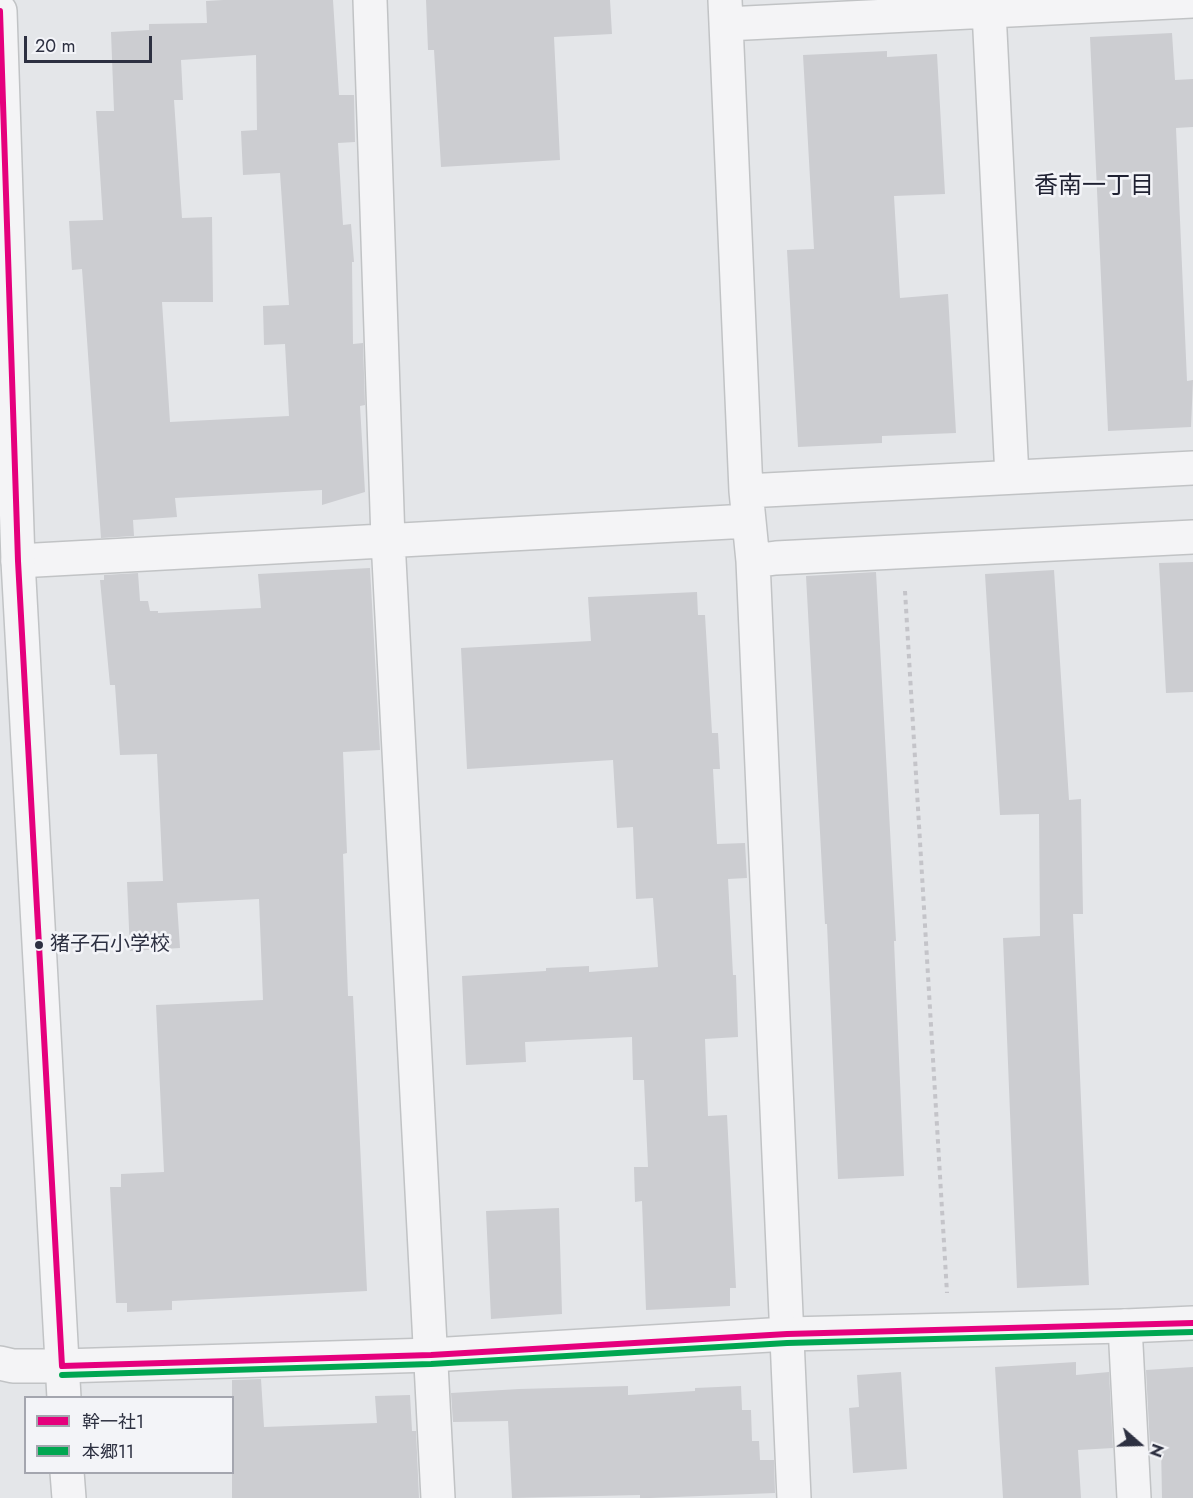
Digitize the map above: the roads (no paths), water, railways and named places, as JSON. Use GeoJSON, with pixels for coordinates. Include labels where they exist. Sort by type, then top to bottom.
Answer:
{"type":"FeatureCollection","features":[{"type":"Feature","properties":{"kind":"street"},"geometry":{"type":"LineString","coordinates":[[370,0],[388,540],[438,1498]]}},
{"type":"Feature","properties":{"kind":"street"},"geometry":{"type":"LineString","coordinates":[[794,1498],[753,561],[747,506],[725,12],[989,11],[1193,1]]}},
{"type":"Feature","properties":{"kind":"street"},"geometry":{"type":"LineString","coordinates":[[0,11],[12,555],[63,1382]]}},
{"type":"Feature","properties":{"kind":"street"},"geometry":{"type":"LineString","coordinates":[[989,11],[1012,477]]}},
{"type":"Feature","properties":{"kind":"street"},"geometry":{"type":"LineString","coordinates":[[12,555],[388,540],[747,506],[1012,477],[1193,468]]}},
{"type":"Feature","properties":{"kind":"street"},"geometry":{"type":"LineString","coordinates":[[753,561],[903,551],[1193,537]]}},
{"type":"Feature","properties":{"kind":"street"},"geometry":{"type":"LineString","coordinates":[[0,1363],[63,1382],[431,1355],[787,1334],[1193,1323]]}},
{"type":"Feature","properties":{"kind":"street"},"geometry":{"type":"LineString","coordinates":[[1125,1326],[1134,1498]]}},
{"type":"Feature","properties":{"kind":"street"},"geometry":{"type":"LineString","coordinates":[[68,1474],[69,1498]]}},
{"type":"Feature","properties":{"kind":"place","name":"猪子石小学校"},"geometry":{"type":"Point","coordinates":[39,945]}},
{"type":"Feature","properties":{"kind":"district","name":"香南一丁目"},"geometry":{"type":"Point","coordinates":[1094,187]}}]}
